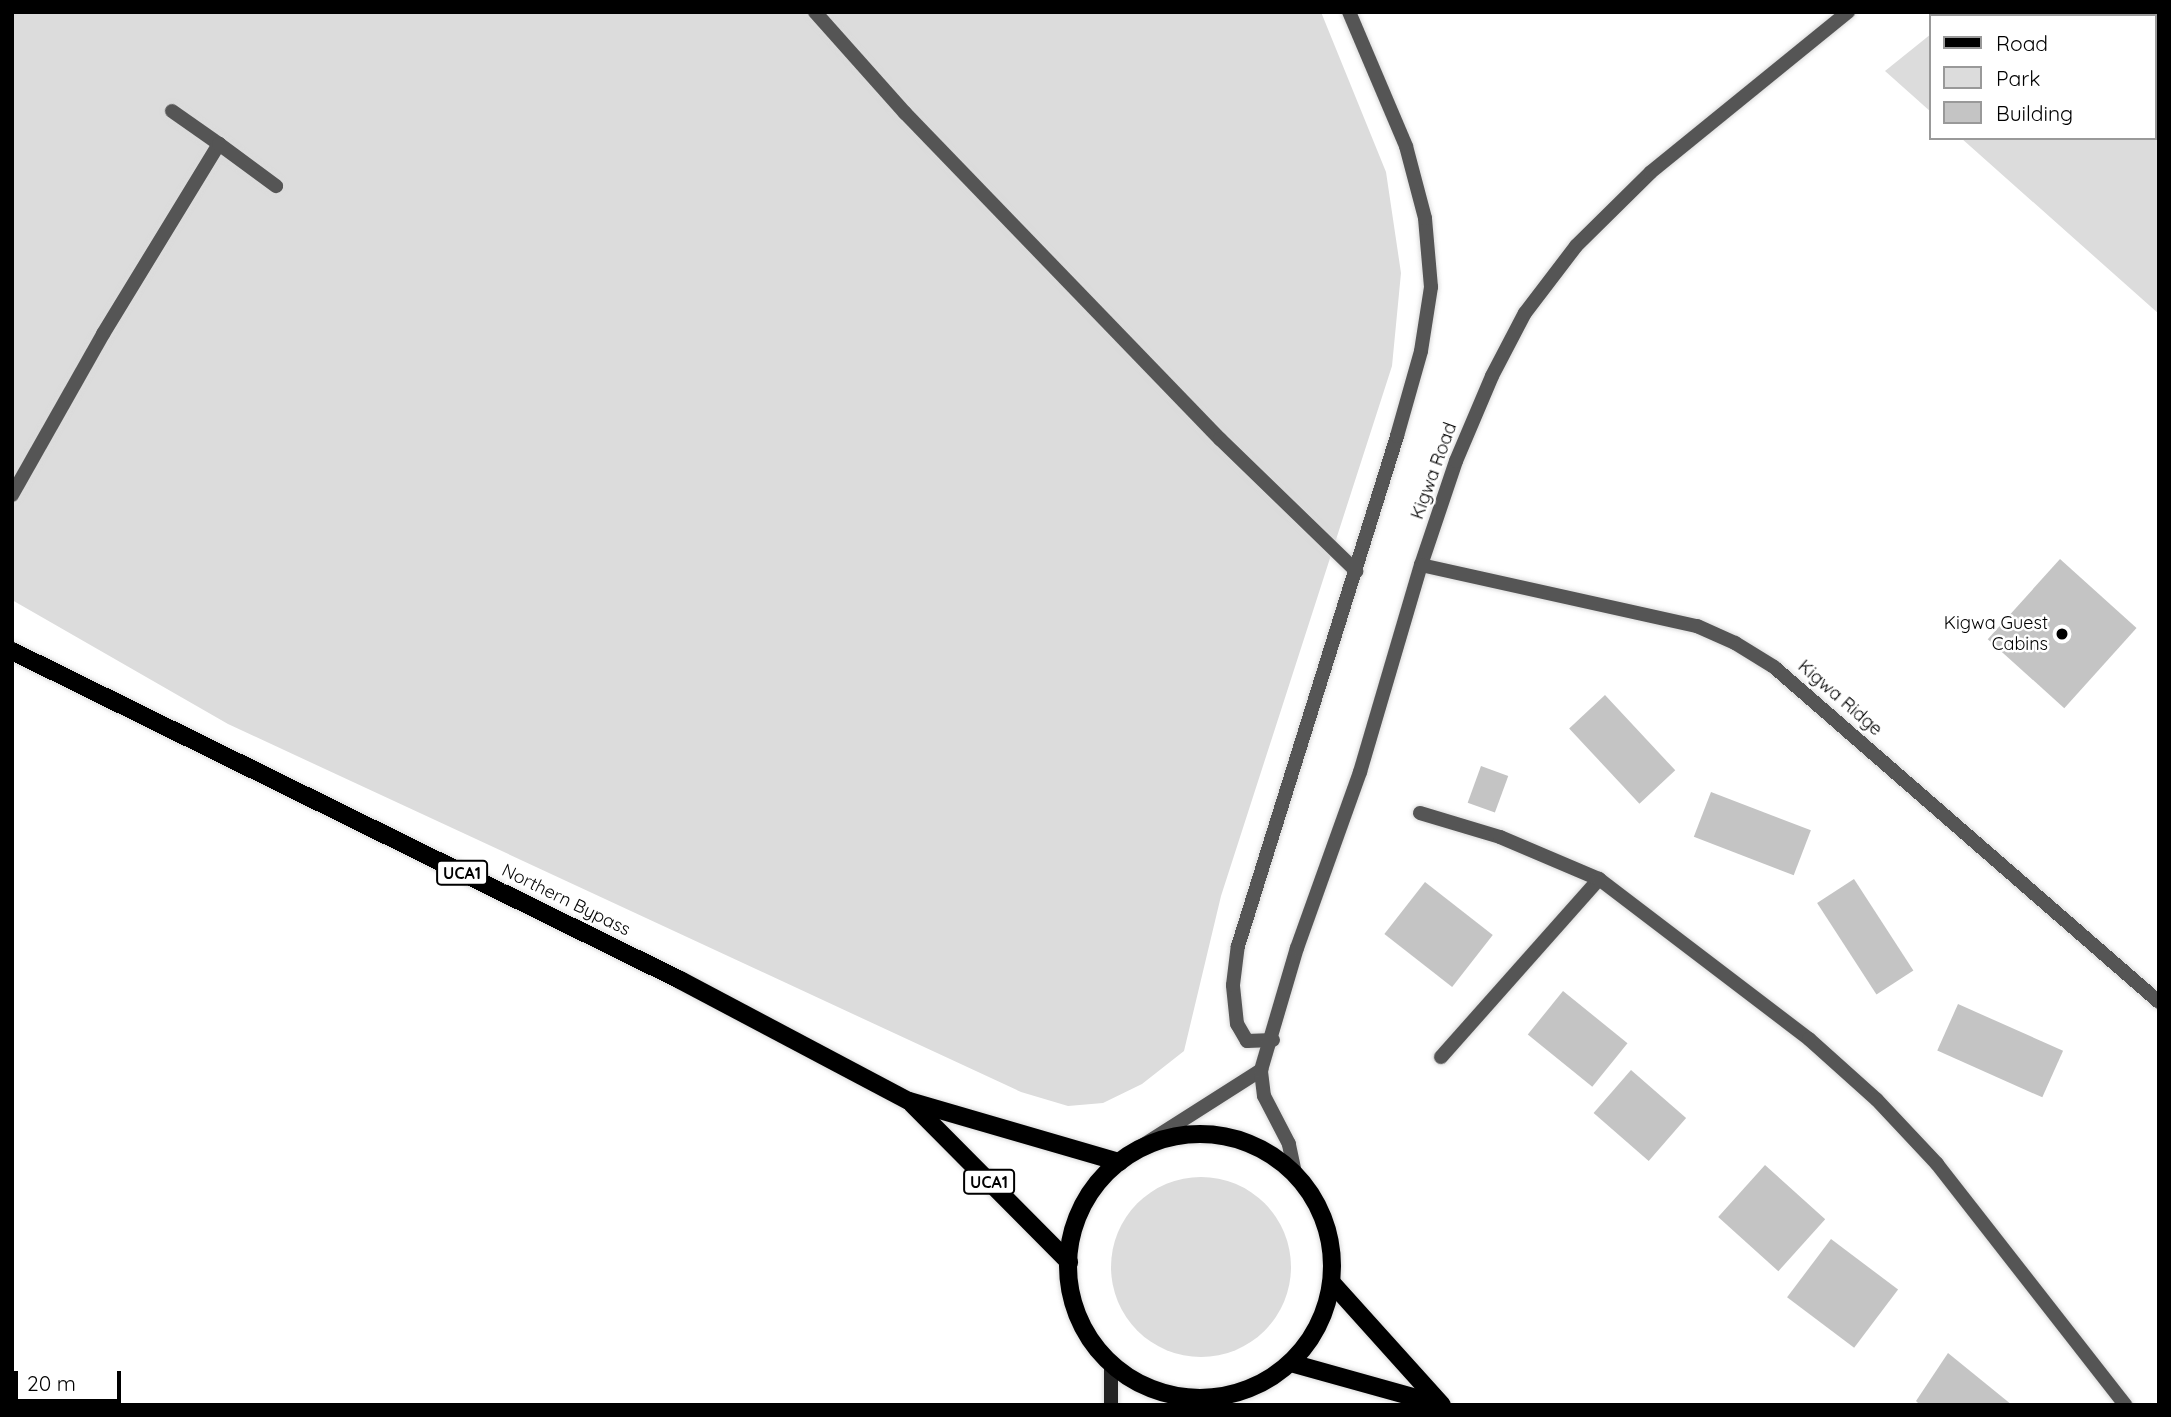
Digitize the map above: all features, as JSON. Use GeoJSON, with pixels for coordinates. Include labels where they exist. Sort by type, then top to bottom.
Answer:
{"type":"FeatureCollection","features":[{"type":"Feature","properties":{"kind":"main road","name":"Northern Bypass"},"geometry":{"type":"LineString","coordinates":[[12,651],[680,980],[909,1101]]}},
{"type":"Feature","properties":{"kind":"main road","name":"UCA1"},"geometry":{"type":"LineString","coordinates":[[909,1101],[1119,1162]]}},
{"type":"Feature","properties":{"kind":"main road","name":"UCA1"},"geometry":{"type":"LineString","coordinates":[[909,1101],[1069,1262]]}},
{"type":"Feature","properties":{"kind":"main road"},"geometry":{"type":"LineString","coordinates":[[1208,1134],[1245,1142],[1295,1173],[1324,1218],[1332,1252],[1332,1283],[1325,1313],[1292,1363],[1244,1392],[1209,1401],[1178,1397],[1147,1387],[1111,1363],[1078,1317],[1068,1280],[1069,1242],[1082,1205],[1104,1174],[1119,1162],[1133,1151],[1169,1137],[1208,1134]]}},
{"type":"Feature","properties":{"kind":"main road"},"geometry":{"type":"LineString","coordinates":[[1332,1283],[1441,1405]]}},
{"type":"Feature","properties":{"kind":"main road"},"geometry":{"type":"LineString","coordinates":[[1111,1363],[1111,1405]]}},
{"type":"Feature","properties":{"kind":"main road"},"geometry":{"type":"LineString","coordinates":[[1292,1363],[1441,1405]]}},
{"type":"Feature","properties":{"kind":"street"},"geometry":{"type":"LineString","coordinates":[[815,12],[914,123],[1210,430],[1356,571]]}},
{"type":"Feature","properties":{"kind":"street"},"geometry":{"type":"LineString","coordinates":[[1273,1040],[1247,1041],[1237,1024],[1233,985],[1238,946],[1356,571],[1421,351],[1431,288],[1426,218],[1406,146],[1349,12]]}},
{"type":"Feature","properties":{"kind":"street","name":"Kigwa Road"},"geometry":{"type":"LineString","coordinates":[[1261,1070],[1273,1040],[1297,948],[1360,772],[1456,461],[1492,376],[1525,313],[1576,246],[1651,172],[1848,12]]}},
{"type":"Feature","properties":{"kind":"street"},"geometry":{"type":"LineString","coordinates":[[172,111],[276,186]]}},
{"type":"Feature","properties":{"kind":"street"},"geometry":{"type":"LineString","coordinates":[[12,495],[103,334],[219,144]]}},
{"type":"Feature","properties":{"kind":"street","name":"Kigwa Ridge"},"geometry":{"type":"LineString","coordinates":[[1422,565],[1697,626],[1735,643],[1774,667],[2159,1002]]}},
{"type":"Feature","properties":{"kind":"street"},"geometry":{"type":"LineString","coordinates":[[1420,813],[1500,837],[1599,879],[1809,1039],[1877,1100],[1937,1164],[2124,1405]]}},
{"type":"Feature","properties":{"kind":"street"},"geometry":{"type":"LineString","coordinates":[[1441,1057],[1599,879]]}},
{"type":"Feature","properties":{"kind":"street"},"geometry":{"type":"LineString","coordinates":[[1133,1151],[1261,1070],[1264,1096],[1289,1144],[1295,1173]]}},
{"type":"Feature","properties":{"kind":"green space"},"geometry":{"type":"Polygon","coordinates":[[[12,12],[1321,12],[1386,172],[1401,273],[1392,366],[1221,896],[1184,1051],[1142,1084],[1103,1103],[1068,1106],[1021,1092],[228,724],[12,600],[12,12]]]}},
{"type":"Feature","properties":{"kind":"green space"},"geometry":{"type":"Polygon","coordinates":[[[2159,12],[2159,314],[1963,140],[2157,140],[2157,14],[1956,14],[2159,12]]]}},
{"type":"Feature","properties":{"kind":"green space"},"geometry":{"type":"Polygon","coordinates":[[[1930,35],[1930,111],[1885,71],[1930,35]]]}},
{"type":"Feature","properties":{"kind":"green space"},"geometry":{"type":"Polygon","coordinates":[[[1201,1177],[1235,1184],[1265,1203],[1284,1233],[1291,1267],[1284,1301],[1265,1331],[1235,1350],[1201,1357],[1167,1350],[1137,1331],[1118,1301],[1111,1267],[1118,1233],[1137,1203],[1167,1184],[1201,1177]]]}},
{"type":"Feature","properties":{"kind":"building","name":"Kigwa Guest Cabins"},"geometry":{"type":"Polygon","coordinates":[[[2060,559],[2137,628],[2064,708],[1988,639],[2060,559]]]}},
{"type":"Feature","properties":{"kind":"building"},"geometry":{"type":"Polygon","coordinates":[[[1605,695],[1675,770],[1639,804],[1569,728],[1605,695]]]}},
{"type":"Feature","properties":{"kind":"building"},"geometry":{"type":"Polygon","coordinates":[[[1481,766],[1508,776],[1495,813],[1468,803],[1481,766]]]}},
{"type":"Feature","properties":{"kind":"building"},"geometry":{"type":"Polygon","coordinates":[[[1711,792],[1811,830],[1794,875],[1694,837],[1711,792]]]}},
{"type":"Feature","properties":{"kind":"building"},"geometry":{"type":"Polygon","coordinates":[[[1854,879],[1913,970],[1876,994],[1817,903],[1854,879]]]}},
{"type":"Feature","properties":{"kind":"building"},"geometry":{"type":"Polygon","coordinates":[[[1425,882],[1493,935],[1452,987],[1384,934],[1425,882]]]}},
{"type":"Feature","properties":{"kind":"building"},"geometry":{"type":"Polygon","coordinates":[[[1563,991],[1628,1043],[1592,1087],[1528,1035],[1563,991]]]}},
{"type":"Feature","properties":{"kind":"building"},"geometry":{"type":"Polygon","coordinates":[[[1958,1004],[2063,1051],[2042,1097],[1937,1051],[1958,1004]]]}},
{"type":"Feature","properties":{"kind":"building"},"geometry":{"type":"Polygon","coordinates":[[[1631,1070],[1686,1118],[1649,1161],[1594,1113],[1631,1070]]]}},
{"type":"Feature","properties":{"kind":"building"},"geometry":{"type":"Polygon","coordinates":[[[1765,1165],[1825,1219],[1778,1271],[1718,1217],[1765,1165]]]}},
{"type":"Feature","properties":{"kind":"building"},"geometry":{"type":"Polygon","coordinates":[[[1831,1239],[1898,1290],[1854,1348],[1787,1297],[1831,1239]]]}},
{"type":"Feature","properties":{"kind":"building"},"geometry":{"type":"Polygon","coordinates":[[[1948,1353],[2012,1405],[1920,1405],[1916,1401],[1948,1353]]]}},
{"type":"Feature","properties":{"kind":"place","name":"Kigwa Guest Cabins"},"geometry":{"type":"Point","coordinates":[2062,634]}}]}
